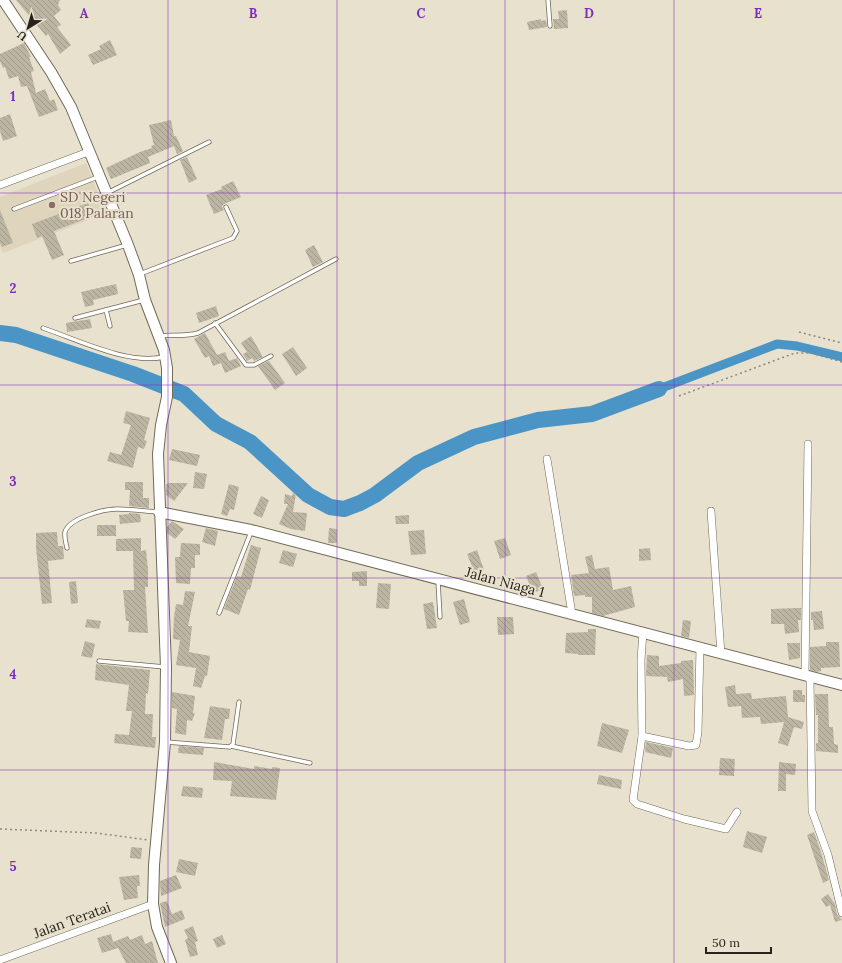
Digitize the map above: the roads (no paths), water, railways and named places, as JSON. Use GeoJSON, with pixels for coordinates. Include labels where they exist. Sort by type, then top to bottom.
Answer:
{"type":"FeatureCollection","features":[{"type":"Feature","properties":{"kind":"street"},"geometry":{"type":"LineString","coordinates":[[3,0],[63,91],[128,245],[139,275],[145,300],[166,357],[167,397],[159,443],[159,512],[166,667],[165,742],[153,904],[157,927],[171,963]]}},
{"type":"Feature","properties":{"kind":"street"},"geometry":{"type":"LineString","coordinates":[[0,185],[88,152]]}},
{"type":"Feature","properties":{"kind":"street"},"geometry":{"type":"LineString","coordinates":[[808,444],[807,676],[812,811],[828,855],[842,913]]}},
{"type":"Feature","properties":{"kind":"street"},"geometry":{"type":"LineString","coordinates":[[547,459],[572,614]]}},
{"type":"Feature","properties":{"kind":"street"},"geometry":{"type":"LineString","coordinates":[[711,511],[721,654]]}},
{"type":"Feature","properties":{"kind":"street","name":"Jalan Niaga 1"},"geometry":{"type":"LineString","coordinates":[[159,512],[251,530],[842,685]]}},
{"type":"Feature","properties":{"kind":"street"},"geometry":{"type":"LineString","coordinates":[[643,632],[641,660],[642,736],[633,800],[637,804],[684,819],[726,829],[737,812]]}},
{"type":"Feature","properties":{"kind":"street"},"geometry":{"type":"LineString","coordinates":[[642,736],[689,746],[696,745],[698,732],[700,648]]}},
{"type":"Feature","properties":{"kind":"street","name":"Jalan Teratai"},"geometry":{"type":"LineString","coordinates":[[0,960],[153,904]]}},
{"type":"Feature","properties":{"kind":"lane"},"geometry":{"type":"LineString","coordinates":[[548,0],[550,26]]}},
{"type":"Feature","properties":{"kind":"lane"},"geometry":{"type":"LineString","coordinates":[[106,193],[209,142]]}},
{"type":"Feature","properties":{"kind":"lane"},"geometry":{"type":"LineString","coordinates":[[14,209],[99,176]]}},
{"type":"Feature","properties":{"kind":"lane"},"geometry":{"type":"LineString","coordinates":[[139,275],[233,238],[237,231],[226,207]]}},
{"type":"Feature","properties":{"kind":"lane"},"geometry":{"type":"LineString","coordinates":[[71,261],[128,245]]}},
{"type":"Feature","properties":{"kind":"lane"},"geometry":{"type":"LineString","coordinates":[[158,336],[192,334],[336,259]]}},
{"type":"Feature","properties":{"kind":"lane"},"geometry":{"type":"LineString","coordinates":[[75,318],[145,300]]}},
{"type":"Feature","properties":{"kind":"lane"},"geometry":{"type":"LineString","coordinates":[[106,310],[110,326]]}},
{"type":"Feature","properties":{"kind":"lane"},"geometry":{"type":"LineString","coordinates":[[215,323],[246,365],[254,365],[271,356]]}},
{"type":"Feature","properties":{"kind":"lane"},"geometry":{"type":"LineString","coordinates":[[43,328],[132,357],[155,359],[166,357]]}},
{"type":"Feature","properties":{"kind":"lane"},"geometry":{"type":"LineString","coordinates":[[67,548],[64,534],[69,525],[90,515],[116,509],[159,512]]}},
{"type":"Feature","properties":{"kind":"lane"},"geometry":{"type":"LineString","coordinates":[[219,613],[251,530]]}},
{"type":"Feature","properties":{"kind":"lane"},"geometry":{"type":"LineString","coordinates":[[437,578],[440,617]]}},
{"type":"Feature","properties":{"kind":"lane"},"geometry":{"type":"LineString","coordinates":[[99,661],[166,667]]}},
{"type":"Feature","properties":{"kind":"lane"},"geometry":{"type":"LineString","coordinates":[[231,746],[239,702]]}},
{"type":"Feature","properties":{"kind":"lane"},"geometry":{"type":"LineString","coordinates":[[165,742],[227,747],[231,746],[310,763]]}},
{"type":"Feature","properties":{"kind":"waterway"},"geometry":{"type":"LineString","coordinates":[[0,333],[16,335],[133,374],[184,394],[216,424],[250,442],[308,495],[330,507],[344,509],[375,495],[418,463],[474,437],[538,420],[592,414],[659,389]]}},
{"type":"Feature","properties":{"kind":"waterway"},"geometry":{"type":"LineString","coordinates":[[659,389],[777,344],[797,346],[842,357]]}},
{"type":"Feature","properties":{"kind":"place","name":"SD Negeri 018 Palaran"},"geometry":{"type":"Point","coordinates":[52,205]}}]}
